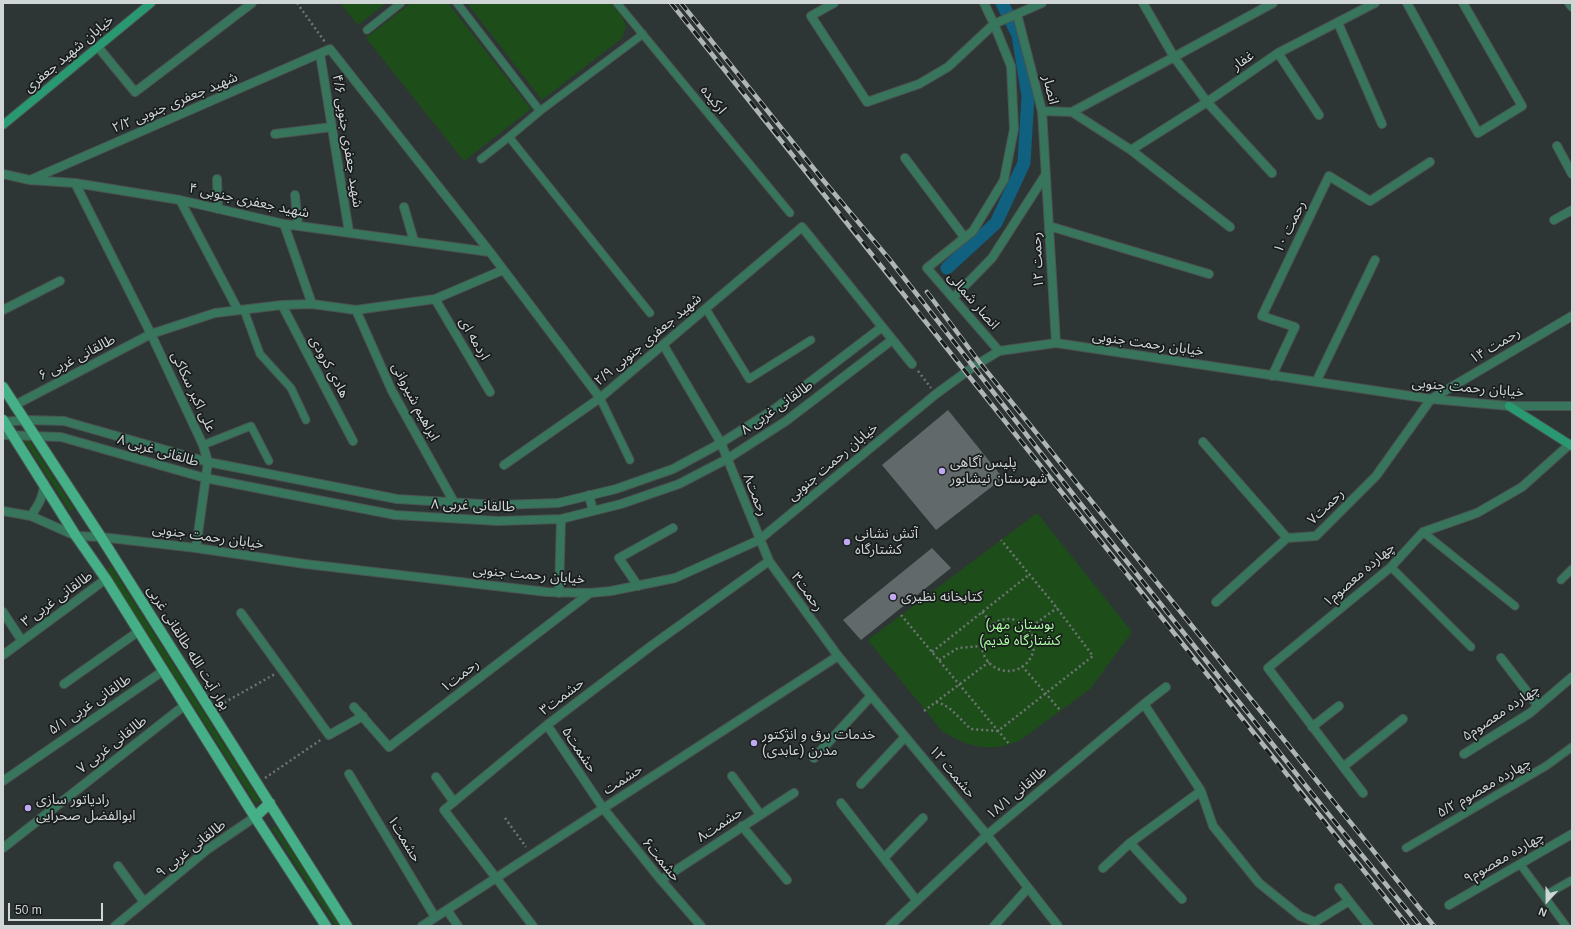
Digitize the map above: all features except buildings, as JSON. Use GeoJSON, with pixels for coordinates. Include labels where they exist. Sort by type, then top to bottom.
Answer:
{"type":"FeatureCollection","features":[{"type":"Feature","properties":{"kind":"main road","name":"خیابان شهید جعفری"},"geometry":{"type":"LineString","coordinates":[[3,125],[151,3]]}},
{"type":"Feature","properties":{"kind":"main road","name":"بوار آیت الله طالقانی غربی"},"geometry":{"type":"LineString","coordinates":[[3,387],[26,420],[101,537],[347,926]]}},
{"type":"Feature","properties":{"kind":"main road"},"geometry":{"type":"LineString","coordinates":[[1509,406],[1571,445]]}},
{"type":"Feature","properties":{"kind":"main road"},"geometry":{"type":"LineString","coordinates":[[3,421],[44,483],[76,536],[106,579],[255,817],[326,926]]}},
{"type":"Feature","properties":{"kind":"main road"},"geometry":{"type":"LineString","coordinates":[[255,817],[270,803]]}},
{"type":"Feature","properties":{"kind":"street"},"geometry":{"type":"LineString","coordinates":[[98,47],[135,92],[252,3]]}},
{"type":"Feature","properties":{"kind":"street"},"geometry":{"type":"LineString","coordinates":[[834,3],[824,5],[811,16],[867,102],[919,84],[935,75],[948,66],[994,24],[1042,3]]}},
{"type":"Feature","properties":{"kind":"street"},"geometry":{"type":"LineString","coordinates":[[905,158],[964,238],[973,231],[1004,180],[1014,129],[1011,66],[984,3]]}},
{"type":"Feature","properties":{"kind":"street"},"geometry":{"type":"LineString","coordinates":[[1143,3],[1174,57],[1207,102],[1272,173]]}},
{"type":"Feature","properties":{"kind":"street"},"geometry":{"type":"LineString","coordinates":[[1042,111],[1072,112],[1272,3]]}},
{"type":"Feature","properties":{"kind":"street","name":"غفار"},"geometry":{"type":"LineString","coordinates":[[1131,150],[1207,102],[1278,53],[1375,3]]}},
{"type":"Feature","properties":{"kind":"street"},"geometry":{"type":"LineString","coordinates":[[1407,3],[1478,134],[1522,106],[1463,3]]}},
{"type":"Feature","properties":{"kind":"street"},"geometry":{"type":"LineString","coordinates":[[1569,3],[1572,7]]}},
{"type":"Feature","properties":{"kind":"street","name":"انصار"},"geometry":{"type":"LineString","coordinates":[[1017,14],[1042,111],[1046,174]]}},
{"type":"Feature","properties":{"kind":"street"},"geometry":{"type":"LineString","coordinates":[[1338,23],[1382,124]]}},
{"type":"Feature","properties":{"kind":"street"},"geometry":{"type":"LineString","coordinates":[[330,49],[490,252],[600,398]]}},
{"type":"Feature","properties":{"kind":"street","name":"شهید جعفری جنوبی ۲/۲"},"geometry":{"type":"LineString","coordinates":[[30,180],[330,49]]}},
{"type":"Feature","properties":{"kind":"street"},"geometry":{"type":"LineString","coordinates":[[1278,53],[1319,115]]}},
{"type":"Feature","properties":{"kind":"street","name":"شهید جعفری جنوبی ۴/۶"},"geometry":{"type":"LineString","coordinates":[[320,54],[349,232]]}},
{"type":"Feature","properties":{"kind":"street"},"geometry":{"type":"LineString","coordinates":[[1072,112],[1131,150],[1230,227]]}},
{"type":"Feature","properties":{"kind":"street"},"geometry":{"type":"LineString","coordinates":[[275,134],[332,128]]}},
{"type":"Feature","properties":{"kind":"street"},"geometry":{"type":"LineString","coordinates":[[1557,146],[1572,174]]}},
{"type":"Feature","properties":{"kind":"street","name":"رحمت ۱۰"},"geometry":{"type":"LineString","coordinates":[[1272,376],[1295,328],[1262,316],[1329,176],[1370,201],[1430,162]]}},
{"type":"Feature","properties":{"kind":"street","name":"شهید جعفری جنوبی ۴"},"geometry":{"type":"LineString","coordinates":[[3,174],[30,180],[75,183],[180,200],[284,224],[490,252]]}},
{"type":"Feature","properties":{"kind":"street"},"geometry":{"type":"LineString","coordinates":[[953,298],[992,258],[1046,174]]}},
{"type":"Feature","properties":{"kind":"street","name":"رحمت ۱۲"},"geometry":{"type":"LineString","coordinates":[[1046,174],[1056,343]]}},
{"type":"Feature","properties":{"kind":"street"},"geometry":{"type":"LineString","coordinates":[[217,179],[218,209]]}},
{"type":"Feature","properties":{"kind":"street","name":"علی اکبر سکاکی"},"geometry":{"type":"LineString","coordinates":[[75,183],[151,334],[203,445],[208,462]]}},
{"type":"Feature","properties":{"kind":"street"},"geometry":{"type":"LineString","coordinates":[[295,195],[298,226]]}},
{"type":"Feature","properties":{"kind":"street"},"geometry":{"type":"LineString","coordinates":[[180,200],[241,310]]}},
{"type":"Feature","properties":{"kind":"street"},"geometry":{"type":"LineString","coordinates":[[404,207],[414,241]]}},
{"type":"Feature","properties":{"kind":"street"},"geometry":{"type":"LineString","coordinates":[[1554,220],[1572,210]]}},
{"type":"Feature","properties":{"kind":"street"},"geometry":{"type":"LineString","coordinates":[[284,224],[312,304]]}},
{"type":"Feature","properties":{"kind":"street","name":"شهید جعفری جنوبی ۲/۹"},"geometry":{"type":"LineString","coordinates":[[504,465],[600,398],[664,346],[802,226],[882,327]]}},
{"type":"Feature","properties":{"kind":"street"},"geometry":{"type":"LineString","coordinates":[[1049,226],[1209,274]]}},
{"type":"Feature","properties":{"kind":"street","name":"انصار شمالی"},"geometry":{"type":"LineString","coordinates":[[964,238],[927,268],[999,351]]}},
{"type":"Feature","properties":{"kind":"street"},"geometry":{"type":"LineString","coordinates":[[1316,382],[1375,260]]}},
{"type":"Feature","properties":{"kind":"street","name":"طالقانی غربی ۶"},"geometry":{"type":"LineString","coordinates":[[15,405],[151,334],[215,313],[282,305],[312,304],[356,310],[435,299],[503,270]]}},
{"type":"Feature","properties":{"kind":"street"},"geometry":{"type":"LineString","coordinates":[[3,310],[60,282]]}},
{"type":"Feature","properties":{"kind":"street","name":"اردمه ای"},"geometry":{"type":"LineString","coordinates":[[435,299],[490,392]]}},
{"type":"Feature","properties":{"kind":"street","name":"هادی کرودی"},"geometry":{"type":"LineString","coordinates":[[282,305],[353,441]]}},
{"type":"Feature","properties":{"kind":"street","name":"ابراهیم شیروانی"},"geometry":{"type":"LineString","coordinates":[[356,310],[392,391],[455,504]]}},
{"type":"Feature","properties":{"kind":"street","name":"رحمت ۱۴"},"geometry":{"type":"LineString","coordinates":[[1431,399],[1572,316]]}},
{"type":"Feature","properties":{"kind":"street"},"geometry":{"type":"LineString","coordinates":[[882,327],[912,364]]}},
{"type":"Feature","properties":{"kind":"street","name":"طالقانی غربی ۸"},"geometry":{"type":"LineString","coordinates":[[3,421],[64,421],[208,462],[397,500],[498,505],[558,503],[616,489],[673,470],[722,443],[776,408],[882,327]]}},
{"type":"Feature","properties":{"kind":"street","name":"طالقانی غربی ۸"},"geometry":{"type":"LineString","coordinates":[[3,435],[61,437],[205,478],[395,515],[498,521],[561,519],[621,504],[679,484],[727,459],[786,421],[892,340]]}},
{"type":"Feature","properties":{"kind":"street","name":"خیابان رحمت جنوبی"},"geometry":{"type":"LineString","coordinates":[[76,536],[101,537],[196,548],[305,564],[559,593],[590,593],[638,586],[675,578],[759,540],[936,394],[999,351],[1056,343],[1431,399],[1509,406],[1572,406]]}},
{"type":"Feature","properties":{"kind":"street","name":"رحمت۸"},"geometry":{"type":"LineString","coordinates":[[664,346],[722,443],[759,540]]}},
{"type":"Feature","properties":{"kind":"street","name":"رحمت۷"},"geometry":{"type":"LineString","coordinates":[[1288,538],[1316,536],[1376,476],[1431,399]]}},
{"type":"Feature","properties":{"kind":"street"},"geometry":{"type":"LineString","coordinates":[[1203,442],[1288,538],[1216,602]]}},
{"type":"Feature","properties":{"kind":"street","name":"چهارده معصوم۱"},"geometry":{"type":"LineString","coordinates":[[1312,727],[1268,668],[1391,568],[1423,532],[1477,513],[1522,487],[1571,445]]}},
{"type":"Feature","properties":{"kind":"street"},"geometry":{"type":"LineString","coordinates":[[196,548],[208,462]]}},
{"type":"Feature","properties":{"kind":"street"},"geometry":{"type":"LineString","coordinates":[[31,516],[42,498],[44,483]]}},
{"type":"Feature","properties":{"kind":"street"},"geometry":{"type":"LineString","coordinates":[[589,496],[593,511]]}},
{"type":"Feature","properties":{"kind":"street"},"geometry":{"type":"LineString","coordinates":[[3,511],[31,516],[76,536]]}},
{"type":"Feature","properties":{"kind":"street"},"geometry":{"type":"LineString","coordinates":[[559,593],[561,519]]}},
{"type":"Feature","properties":{"kind":"street"},"geometry":{"type":"LineString","coordinates":[[638,586],[620,558],[673,528]]}},
{"type":"Feature","properties":{"kind":"street","name":"رحمت۳"},"geometry":{"type":"LineString","coordinates":[[759,540],[769,561],[838,656]]}},
{"type":"Feature","properties":{"kind":"street","name":"حشمت۳"},"geometry":{"type":"LineString","coordinates":[[496,878],[444,810],[546,725],[651,646],[769,561]]}},
{"type":"Feature","properties":{"kind":"street","name":"طالقانی غربی ۳"},"geometry":{"type":"LineString","coordinates":[[3,655],[106,579]]}},
{"type":"Feature","properties":{"kind":"street","name":"رحمت۱"},"geometry":{"type":"LineString","coordinates":[[354,707],[389,747],[590,593]]}},
{"type":"Feature","properties":{"kind":"street"},"geometry":{"type":"LineString","coordinates":[[3,612],[22,641]]}},
{"type":"Feature","properties":{"kind":"street"},"geometry":{"type":"LineString","coordinates":[[241,613],[329,734],[363,716]]}},
{"type":"Feature","properties":{"kind":"street"},"geometry":{"type":"LineString","coordinates":[[64,684],[139,632]]}},
{"type":"Feature","properties":{"kind":"street","name":"حشمت ۱۲"},"geometry":{"type":"LineString","coordinates":[[838,656],[987,835],[1058,926]]}},
{"type":"Feature","properties":{"kind":"street","name":"حشمت"},"geometry":{"type":"LineString","coordinates":[[422,926],[838,656]]}},
{"type":"Feature","properties":{"kind":"street"},"geometry":{"type":"LineString","coordinates":[[1501,658],[1538,706]]}},
{"type":"Feature","properties":{"kind":"street","name":"طالقانی غربی ۵/۱"},"geometry":{"type":"LineString","coordinates":[[3,781],[31,760],[163,671]]}},
{"type":"Feature","properties":{"kind":"street","name":"چهارده معصوم۵"},"geometry":{"type":"LineString","coordinates":[[1464,754],[1538,706],[1572,678]]}},
{"type":"Feature","properties":{"kind":"street","name":"طالقانی ۱۸/۱"},"geometry":{"type":"LineString","coordinates":[[890,926],[987,835],[1166,687]]}},
{"type":"Feature","properties":{"kind":"street"},"geometry":{"type":"LineString","coordinates":[[814,758],[872,696]]}},
{"type":"Feature","properties":{"kind":"street"},"geometry":{"type":"LineString","coordinates":[[1144,704],[1201,791],[1213,826],[1259,883],[1300,916],[1315,922],[1349,901]]}},
{"type":"Feature","properties":{"kind":"street","name":"طالقانی غربی ۷"},"geometry":{"type":"LineString","coordinates":[[3,848],[185,705]]}},
{"type":"Feature","properties":{"kind":"street"},"geometry":{"type":"LineString","coordinates":[[1339,706],[1312,727],[1363,794]]}},
{"type":"Feature","properties":{"kind":"street"},"geometry":{"type":"LineString","coordinates":[[1342,767],[1403,719]]}},
{"type":"Feature","properties":{"kind":"street","name":"حشمت۵"},"geometry":{"type":"LineString","coordinates":[[546,725],[603,808]]}},
{"type":"Feature","properties":{"kind":"street"},"geometry":{"type":"LineString","coordinates":[[861,784],[905,736]]}},
{"type":"Feature","properties":{"kind":"street","name":"حشمت۱"},"geometry":{"type":"LineString","coordinates":[[349,774],[436,917]]}},
{"type":"Feature","properties":{"kind":"street"},"geometry":{"type":"LineString","coordinates":[[732,776],[760,814]]}},
{"type":"Feature","properties":{"kind":"street"},"geometry":{"type":"LineString","coordinates":[[436,777],[454,802]]}},
{"type":"Feature","properties":{"kind":"street"},"geometry":{"type":"LineString","coordinates":[[1103,868],[1130,843],[1201,791]]}},
{"type":"Feature","properties":{"kind":"street","name":"حشمت۸"},"geometry":{"type":"LineString","coordinates":[[661,880],[794,793]]}},
{"type":"Feature","properties":{"kind":"street"},"geometry":{"type":"LineString","coordinates":[[841,803],[885,857],[918,901]]}},
{"type":"Feature","properties":{"kind":"street","name":"حشمت۶"},"geometry":{"type":"LineString","coordinates":[[603,808],[661,880],[701,926]]}},
{"type":"Feature","properties":{"kind":"street","name":"طالقانی غربی ۹"},"geometry":{"type":"LineString","coordinates":[[115,926],[208,849],[255,817]]}},
{"type":"Feature","properties":{"kind":"street"},"geometry":{"type":"LineString","coordinates":[[885,857],[923,818]]}},
{"type":"Feature","properties":{"kind":"street"},"geometry":{"type":"LineString","coordinates":[[742,826],[787,880]]}},
{"type":"Feature","properties":{"kind":"street","name":"چهارده معصوم۹"},"geometry":{"type":"LineString","coordinates":[[1449,905],[1572,834]]}},
{"type":"Feature","properties":{"kind":"street"},"geometry":{"type":"LineString","coordinates":[[1130,843],[1182,899]]}},
{"type":"Feature","properties":{"kind":"street"},"geometry":{"type":"LineString","coordinates":[[118,866],[144,902]]}},
{"type":"Feature","properties":{"kind":"street"},"geometry":{"type":"LineString","coordinates":[[496,878],[533,926]]}},
{"type":"Feature","properties":{"kind":"street"},"geometry":{"type":"LineString","coordinates":[[994,926],[1028,888]]}},
{"type":"Feature","properties":{"kind":"street"},"geometry":{"type":"LineString","coordinates":[[1339,888],[1369,926]]}},
{"type":"Feature","properties":{"kind":"street"},"geometry":{"type":"LineString","coordinates":[[447,910],[458,926]]}},
{"type":"Feature","properties":{"kind":"lane"},"geometry":{"type":"LineString","coordinates":[[367,30],[401,3]]}},
{"type":"Feature","properties":{"kind":"lane"},"geometry":{"type":"LineString","coordinates":[[457,3],[540,111]]}},
{"type":"Feature","properties":{"kind":"lane","name":"ارکیده"},"geometry":{"type":"LineString","coordinates":[[617,3],[790,213]]}},
{"type":"Feature","properties":{"kind":"lane"},"geometry":{"type":"LineString","coordinates":[[481,159],[540,111],[643,34]]}},
{"type":"Feature","properties":{"kind":"lane"},"geometry":{"type":"LineString","coordinates":[[509,136],[650,314]]}},
{"type":"Feature","properties":{"kind":"lane"},"geometry":{"type":"LineString","coordinates":[[706,309],[749,379],[811,340]]}},
{"type":"Feature","properties":{"kind":"lane"},"geometry":{"type":"LineString","coordinates":[[241,310],[260,354],[291,388],[306,420]]}},
{"type":"Feature","properties":{"kind":"lane"},"geometry":{"type":"LineString","coordinates":[[600,398],[630,460]]}},
{"type":"Feature","properties":{"kind":"lane"},"geometry":{"type":"LineString","coordinates":[[203,445],[251,426],[269,461]]}},
{"type":"Feature","properties":{"kind":"lane"},"geometry":{"type":"LineString","coordinates":[[1423,532],[1515,606]]}},
{"type":"Feature","properties":{"kind":"lane"},"geometry":{"type":"LineString","coordinates":[[1391,568],[1471,647]]}},
{"type":"Feature","properties":{"kind":"lane"},"geometry":{"type":"LineString","coordinates":[[1561,580],[1572,570]]}},
{"type":"Feature","properties":{"kind":"lane","name":"چهارده معصوم ۵/۲"},"geometry":{"type":"LineString","coordinates":[[1406,848],[1546,766],[1572,747]]}},
{"type":"Feature","properties":{"kind":"lane"},"geometry":{"type":"LineString","coordinates":[[1520,864],[1566,926]]}},
{"type":"Feature","properties":{"kind":"lane"},"geometry":{"type":"LineString","coordinates":[[1544,896],[1572,880]]}},
{"type":"Feature","properties":{"kind":"path"},"geometry":{"type":"LineString","coordinates":[[297,3],[330,49]]}},
{"type":"Feature","properties":{"kind":"path"},"geometry":{"type":"LineString","coordinates":[[912,364],[936,394]]}},
{"type":"Feature","properties":{"kind":"path"},"geometry":{"type":"LineString","coordinates":[[936,702],[945,704],[972,729],[998,730],[1093,656],[1057,608],[1001,540]]}},
{"type":"Feature","properties":{"kind":"path"},"geometry":{"type":"LineString","coordinates":[[932,652],[1030,574]]}},
{"type":"Feature","properties":{"kind":"path"},"geometry":{"type":"LineString","coordinates":[[1028,629],[1057,608]]}},
{"type":"Feature","properties":{"kind":"path"},"geometry":{"type":"LineString","coordinates":[[982,612],[993,624]]}},
{"type":"Feature","properties":{"kind":"path"},"geometry":{"type":"LineString","coordinates":[[901,615],[1010,745]]}},
{"type":"Feature","properties":{"kind":"path"},"geometry":{"type":"LineString","coordinates":[[1009,619],[1018,621],[1028,629],[1033,640],[1033,649],[1031,657],[1022,666],[1011,670],[1003,670],[988,662],[984,655],[982,646],[985,634],[993,624],[1000,620],[1009,619]]}},
{"type":"Feature","properties":{"kind":"path"},"geometry":{"type":"LineString","coordinates":[[939,660],[958,648],[982,646]]}},
{"type":"Feature","properties":{"kind":"path"},"geometry":{"type":"LineString","coordinates":[[924,711],[988,662]]}},
{"type":"Feature","properties":{"kind":"path"},"geometry":{"type":"LineString","coordinates":[[1022,666],[1060,710]]}},
{"type":"Feature","properties":{"kind":"path"},"geometry":{"type":"LineString","coordinates":[[211,711],[283,670]]}},
{"type":"Feature","properties":{"kind":"path"},"geometry":{"type":"LineString","coordinates":[[257,784],[329,734]]}},
{"type":"Feature","properties":{"kind":"path"},"geometry":{"type":"LineString","coordinates":[[505,818],[532,855]]}},
{"type":"Feature","properties":{"kind":"green space"},"geometry":{"type":"Polygon","coordinates":[[[340,3],[386,3],[358,25],[340,3]]]}},
{"type":"Feature","properties":{"kind":"green space"},"geometry":{"type":"Polygon","coordinates":[[[411,3],[448,3],[531,109],[464,161],[366,38],[411,3]]]}},
{"type":"Feature","properties":{"kind":"green space"},"geometry":{"type":"Polygon","coordinates":[[[467,3],[611,3],[621,15],[626,26],[622,38],[542,100],[467,3]]]}},
{"type":"Feature","properties":{"kind":"green space"},"geometry":{"type":"Polygon","coordinates":[[[24,440],[29,440],[74,509],[70,511],[24,440]]]}},
{"type":"Feature","properties":{"kind":"green space","name":"(بوستان مهر (کشتارگاه قدیم"},"geometry":{"type":"Polygon","coordinates":[[[1037,513],[1132,632],[1090,689],[1022,739],[1012,744],[1001,746],[981,747],[971,745],[951,737],[942,731],[868,640],[1037,513]]]}},
{"type":"Feature","properties":{"kind":"green space"},"geometry":{"type":"Polygon","coordinates":[[[111,566],[260,801],[256,804],[107,570],[111,566]]]}},
{"type":"Feature","properties":{"kind":"green space"},"geometry":{"type":"Polygon","coordinates":[[[275,826],[341,926],[336,926],[272,828],[275,826]]]}},
{"type":"Feature","properties":{"kind":"waterway"},"geometry":{"type":"LineString","coordinates":[[947,268],[996,223],[1024,163],[1028,96],[1018,35],[1002,3]]}},
{"type":"Feature","properties":{"kind":"railway"},"geometry":{"type":"LineString","coordinates":[[671,3],[1408,926]]}},
{"type":"Feature","properties":{"kind":"railway"},"geometry":{"type":"LineString","coordinates":[[681,3],[823,180],[890,260],[1076,498],[1330,816],[1420,926]]}},
{"type":"Feature","properties":{"kind":"railway"},"geometry":{"type":"LineString","coordinates":[[927,292],[980,363],[1434,926]]}},
{"type":"Feature","properties":{"kind":"place","name":"پلیس آگاهی شهرستان نیشابور"},"geometry":{"type":"Point","coordinates":[942,471]}},
{"type":"Feature","properties":{"kind":"place","name":"آتش نشانی کشتارگاه"},"geometry":{"type":"Point","coordinates":[847,542]}},
{"type":"Feature","properties":{"kind":"place","name":"کتابخانه نظیری"},"geometry":{"type":"Point","coordinates":[893,597]}},
{"type":"Feature","properties":{"kind":"place","name":"خدمات برق و انژکتور مدرن (عابدی)"},"geometry":{"type":"Point","coordinates":[754,743]}},
{"type":"Feature","properties":{"kind":"place","name":"رادیاتور سازی ابوالفضل صحرایی"},"geometry":{"type":"Point","coordinates":[28,808]}}]}
